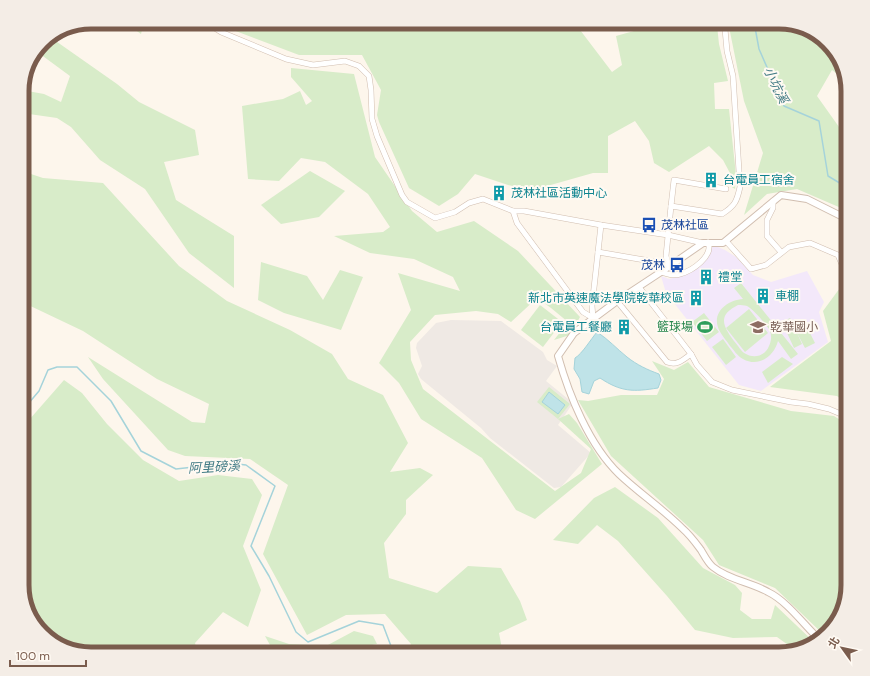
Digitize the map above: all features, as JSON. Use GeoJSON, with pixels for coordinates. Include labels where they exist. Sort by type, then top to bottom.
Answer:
{"type":"FeatureCollection","features":[{"type":"Feature","properties":{"kind":"street"},"geometry":{"type":"LineString","coordinates":[[216,29],[286,59],[313,65],[345,61],[358,66],[369,76],[372,119],[377,136],[402,195],[407,202],[435,218],[455,212],[469,203],[483,198],[513,211],[524,211],[706,242],[723,243],[781,195],[807,199],[841,216]]}},
{"type":"Feature","properties":{"kind":"street"},"geometry":{"type":"LineString","coordinates":[[671,206],[722,214],[731,209],[737,201],[740,187],[733,76],[727,51],[725,29]]}},
{"type":"Feature","properties":{"kind":"street"},"geometry":{"type":"LineString","coordinates":[[669,267],[666,256],[674,180],[726,189]]}},
{"type":"Feature","properties":{"kind":"street"},"geometry":{"type":"LineString","coordinates":[[773,201],[773,208],[767,220],[767,236],[781,252]]}},
{"type":"Feature","properties":{"kind":"street"},"geometry":{"type":"LineString","coordinates":[[513,211],[517,223],[583,312],[593,318]]}},
{"type":"Feature","properties":{"kind":"street"},"geometry":{"type":"LineString","coordinates":[[593,318],[592,306],[601,225]]}},
{"type":"Feature","properties":{"kind":"street"},"geometry":{"type":"LineString","coordinates":[[726,241],[751,269],[766,265],[789,247],[810,243],[838,255],[841,262]]}},
{"type":"Feature","properties":{"kind":"street"},"geometry":{"type":"LineString","coordinates":[[706,242],[593,318],[574,333],[558,356],[567,387],[585,427],[607,460],[618,473],[682,528],[694,541],[712,567],[731,577],[745,581],[770,592],[793,611],[815,635]]}},
{"type":"Feature","properties":{"kind":"street"},"geometry":{"type":"LineString","coordinates":[[661,272],[671,275],[680,274],[693,268],[706,258],[709,250],[706,242]]}},
{"type":"Feature","properties":{"kind":"street"},"geometry":{"type":"LineString","coordinates":[[598,252],[662,263],[669,267]]}},
{"type":"Feature","properties":{"kind":"street"},"geometry":{"type":"LineString","coordinates":[[639,287],[691,354],[697,366],[712,382],[732,390],[829,409],[841,414]]}},
{"type":"Feature","properties":{"kind":"street"},"geometry":{"type":"LineString","coordinates":[[617,301],[667,362],[673,364],[680,363],[691,354]]}},
{"type":"Feature","properties":{"kind":"shaded area","name":"乾華國小"},"geometry":{"type":"Polygon","coordinates":[[[713,245],[736,257],[753,275],[771,282],[807,271],[824,302],[819,312],[828,342],[761,391],[739,385],[666,293],[661,276],[669,279],[681,276],[694,270],[707,258],[713,245]]]}},
{"type":"Feature","properties":{"kind":"shaded area"},"geometry":{"type":"Polygon","coordinates":[[[451,320],[501,321],[543,352],[547,360],[557,366],[546,381],[573,403],[558,425],[591,453],[561,487],[554,488],[490,438],[481,428],[421,379],[418,374],[422,366],[416,348],[417,343],[436,323],[451,320]]]}},
{"type":"Feature","properties":{"kind":"green space"},"geometry":{"type":"Polygon","coordinates":[[[134,29],[142,29],[141,34],[134,29]]]}},
{"type":"Feature","properties":{"kind":"green space"},"geometry":{"type":"Polygon","coordinates":[[[231,29],[579,29],[612,72],[622,65],[616,36],[641,29],[717,29],[719,44],[728,81],[714,83],[715,109],[729,109],[736,175],[735,189],[730,186],[731,175],[723,160],[709,146],[669,172],[654,163],[649,141],[635,121],[608,136],[608,173],[593,173],[533,190],[508,185],[475,174],[458,194],[439,206],[409,188],[379,122],[377,115],[381,90],[362,55],[299,55],[231,29]]]}},
{"type":"Feature","properties":{"kind":"green space"},"geometry":{"type":"Polygon","coordinates":[[[729,29],[779,29],[799,32],[807,35],[826,50],[835,63],[839,75],[832,70],[817,96],[841,130],[841,208],[797,189],[767,194],[744,215],[763,153],[744,101],[729,29]]]}},
{"type":"Feature","properties":{"kind":"green space"},"geometry":{"type":"Polygon","coordinates":[[[55,41],[117,84],[139,102],[195,130],[199,155],[164,162],[176,200],[234,236],[234,288],[189,253],[145,189],[100,160],[71,127],[57,118],[29,114],[29,91],[44,94],[61,102],[70,76],[41,55],[55,41]]]}},
{"type":"Feature","properties":{"kind":"green space"},"geometry":{"type":"Polygon","coordinates":[[[291,68],[354,74],[375,157],[412,211],[437,232],[474,221],[518,251],[580,317],[570,335],[554,340],[568,322],[537,298],[511,322],[498,314],[476,311],[435,315],[410,342],[411,360],[423,389],[555,491],[581,473],[591,449],[558,419],[569,414],[577,423],[602,464],[535,519],[516,510],[482,458],[421,419],[399,383],[379,363],[411,310],[398,273],[460,291],[453,277],[414,259],[370,253],[334,236],[383,232],[390,227],[368,194],[325,162],[301,158],[279,181],[248,179],[242,106],[283,99],[300,91],[306,105],[312,101],[291,77],[291,68]]]}},
{"type":"Feature","properties":{"kind":"green space"},"geometry":{"type":"Polygon","coordinates":[[[310,171],[345,191],[319,217],[281,224],[261,205],[310,171]]]}},
{"type":"Feature","properties":{"kind":"green space"},"geometry":{"type":"Polygon","coordinates":[[[29,173],[43,178],[103,183],[179,266],[227,301],[290,330],[332,354],[348,379],[383,395],[408,443],[390,472],[420,468],[433,475],[406,500],[406,514],[384,543],[389,578],[437,593],[468,566],[501,568],[520,601],[527,620],[499,633],[502,647],[410,647],[411,644],[385,614],[346,615],[307,635],[263,554],[288,485],[250,459],[185,456],[168,450],[103,379],[88,357],[192,422],[205,423],[209,404],[157,379],[83,331],[29,305],[29,173]]]}},
{"type":"Feature","properties":{"kind":"green space"},"geometry":{"type":"Polygon","coordinates":[[[261,262],[307,276],[323,300],[340,270],[363,277],[341,330],[284,313],[258,300],[261,262]]]}},
{"type":"Feature","properties":{"kind":"green space"},"geometry":{"type":"Polygon","coordinates":[[[741,283],[798,354],[791,359],[778,341],[769,356],[760,361],[749,361],[737,355],[719,330],[717,324],[717,318],[722,308],[731,302],[743,299],[734,288],[741,283]],[[738,305],[727,313],[725,317],[724,321],[727,330],[744,353],[753,356],[763,354],[768,349],[771,341],[770,331],[760,317],[750,308],[738,305]]]}},
{"type":"Feature","properties":{"kind":"green space"},"geometry":{"type":"Polygon","coordinates":[[[841,287],[841,399],[837,396],[770,387],[831,341],[823,311],[841,287]]]}},
{"type":"Feature","properties":{"kind":"green space"},"geometry":{"type":"Polygon","coordinates":[[[540,305],[562,322],[543,347],[521,330],[540,305]]]}},
{"type":"Feature","properties":{"kind":"green space"},"geometry":{"type":"Polygon","coordinates":[[[749,309],[768,333],[745,352],[726,328],[749,309]]]}},
{"type":"Feature","properties":{"kind":"green space","name":"籃球場"},"geometry":{"type":"Polygon","coordinates":[[[704,313],[719,332],[707,341],[692,322],[704,313]]]}},
{"type":"Feature","properties":{"kind":"green space"},"geometry":{"type":"Polygon","coordinates":[[[790,318],[793,323],[803,319],[815,343],[805,348],[797,333],[802,344],[794,348],[782,322],[790,318]]]}},
{"type":"Feature","properties":{"kind":"green space","name":"籃球場"},"geometry":{"type":"Polygon","coordinates":[[[723,339],[736,357],[726,365],[712,347],[723,339]]]}},
{"type":"Feature","properties":{"kind":"green space"},"geometry":{"type":"Polygon","coordinates":[[[782,357],[793,364],[768,383],[762,372],[782,357]]]}},
{"type":"Feature","properties":{"kind":"green space"},"geometry":{"type":"Polygon","coordinates":[[[652,361],[674,370],[688,362],[709,387],[791,411],[834,416],[841,420],[841,585],[838,605],[835,613],[820,631],[775,588],[719,565],[703,540],[611,456],[578,400],[588,401],[621,395],[657,395],[664,379],[652,361]]]}},
{"type":"Feature","properties":{"kind":"green space"},"geometry":{"type":"Polygon","coordinates":[[[64,380],[82,393],[107,424],[143,460],[179,481],[218,475],[252,479],[262,495],[243,546],[261,590],[248,627],[223,612],[195,643],[196,647],[91,647],[71,644],[60,639],[44,626],[35,613],[29,589],[29,420],[64,380]]]}},
{"type":"Feature","properties":{"kind":"green space"},"geometry":{"type":"Polygon","coordinates":[[[549,387],[570,404],[558,419],[537,402],[549,387]]]}},
{"type":"Feature","properties":{"kind":"green space"},"geometry":{"type":"Polygon","coordinates":[[[615,487],[658,518],[703,568],[735,585],[742,593],[740,610],[752,619],[771,619],[775,605],[810,639],[790,646],[777,637],[733,638],[695,630],[618,541],[597,525],[578,544],[553,540],[594,498],[615,487]]]}},
{"type":"Feature","properties":{"kind":"green space"},"geometry":{"type":"Polygon","coordinates":[[[354,631],[373,636],[377,644],[361,647],[271,647],[265,636],[289,644],[326,646],[354,631]]]}},
{"type":"Feature","properties":{"kind":"water"},"geometry":{"type":"Polygon","coordinates":[[[597,332],[631,360],[659,374],[661,380],[658,388],[628,390],[607,383],[600,378],[594,381],[589,394],[582,392],[580,379],[574,369],[575,358],[597,332]]]}},
{"type":"Feature","properties":{"kind":"water"},"geometry":{"type":"Polygon","coordinates":[[[549,392],[565,405],[558,414],[542,402],[549,392]]]}},
{"type":"Feature","properties":{"kind":"waterway","name":"小坑溪"},"geometry":{"type":"LineString","coordinates":[[755,29],[759,49],[784,106],[819,121],[828,176],[841,184]]}},
{"type":"Feature","properties":{"kind":"waterway","name":"阿里磅溪"},"geometry":{"type":"LineString","coordinates":[[29,403],[39,391],[48,370],[57,367],[77,367],[111,401],[141,451],[176,469],[229,463],[246,465],[275,486],[251,546],[269,576],[296,632],[308,642],[359,621],[383,625],[391,647]]}},
{"type":"Feature","properties":{"kind":"place","name":"台電員工宿舍"},"geometry":{"type":"Point","coordinates":[711,180]}},
{"type":"Feature","properties":{"kind":"place","name":"茂林社區活動中心"},"geometry":{"type":"Point","coordinates":[499,193]}},
{"type":"Feature","properties":{"kind":"place","name":"茂林社區"},"geometry":{"type":"Point","coordinates":[649,225]}},
{"type":"Feature","properties":{"kind":"place","name":"茂林"},"geometry":{"type":"Point","coordinates":[677,265]}},
{"type":"Feature","properties":{"kind":"place","name":"禮堂"},"geometry":{"type":"Point","coordinates":[706,277]}},
{"type":"Feature","properties":{"kind":"place","name":"車棚"},"geometry":{"type":"Point","coordinates":[763,296]}},
{"type":"Feature","properties":{"kind":"place","name":"新北市英速魔法學院乾華校區"},"geometry":{"type":"Point","coordinates":[696,298]}},
{"type":"Feature","properties":{"kind":"place","name":"台電員工餐廳"},"geometry":{"type":"Point","coordinates":[624,327]}},
{"type":"Feature","properties":{"kind":"place","name":"籃球場"},"geometry":{"type":"Point","coordinates":[705,327]}},
{"type":"Feature","properties":{"kind":"place","name":"乾華國小"},"geometry":{"type":"Point","coordinates":[758,327]}}]}
